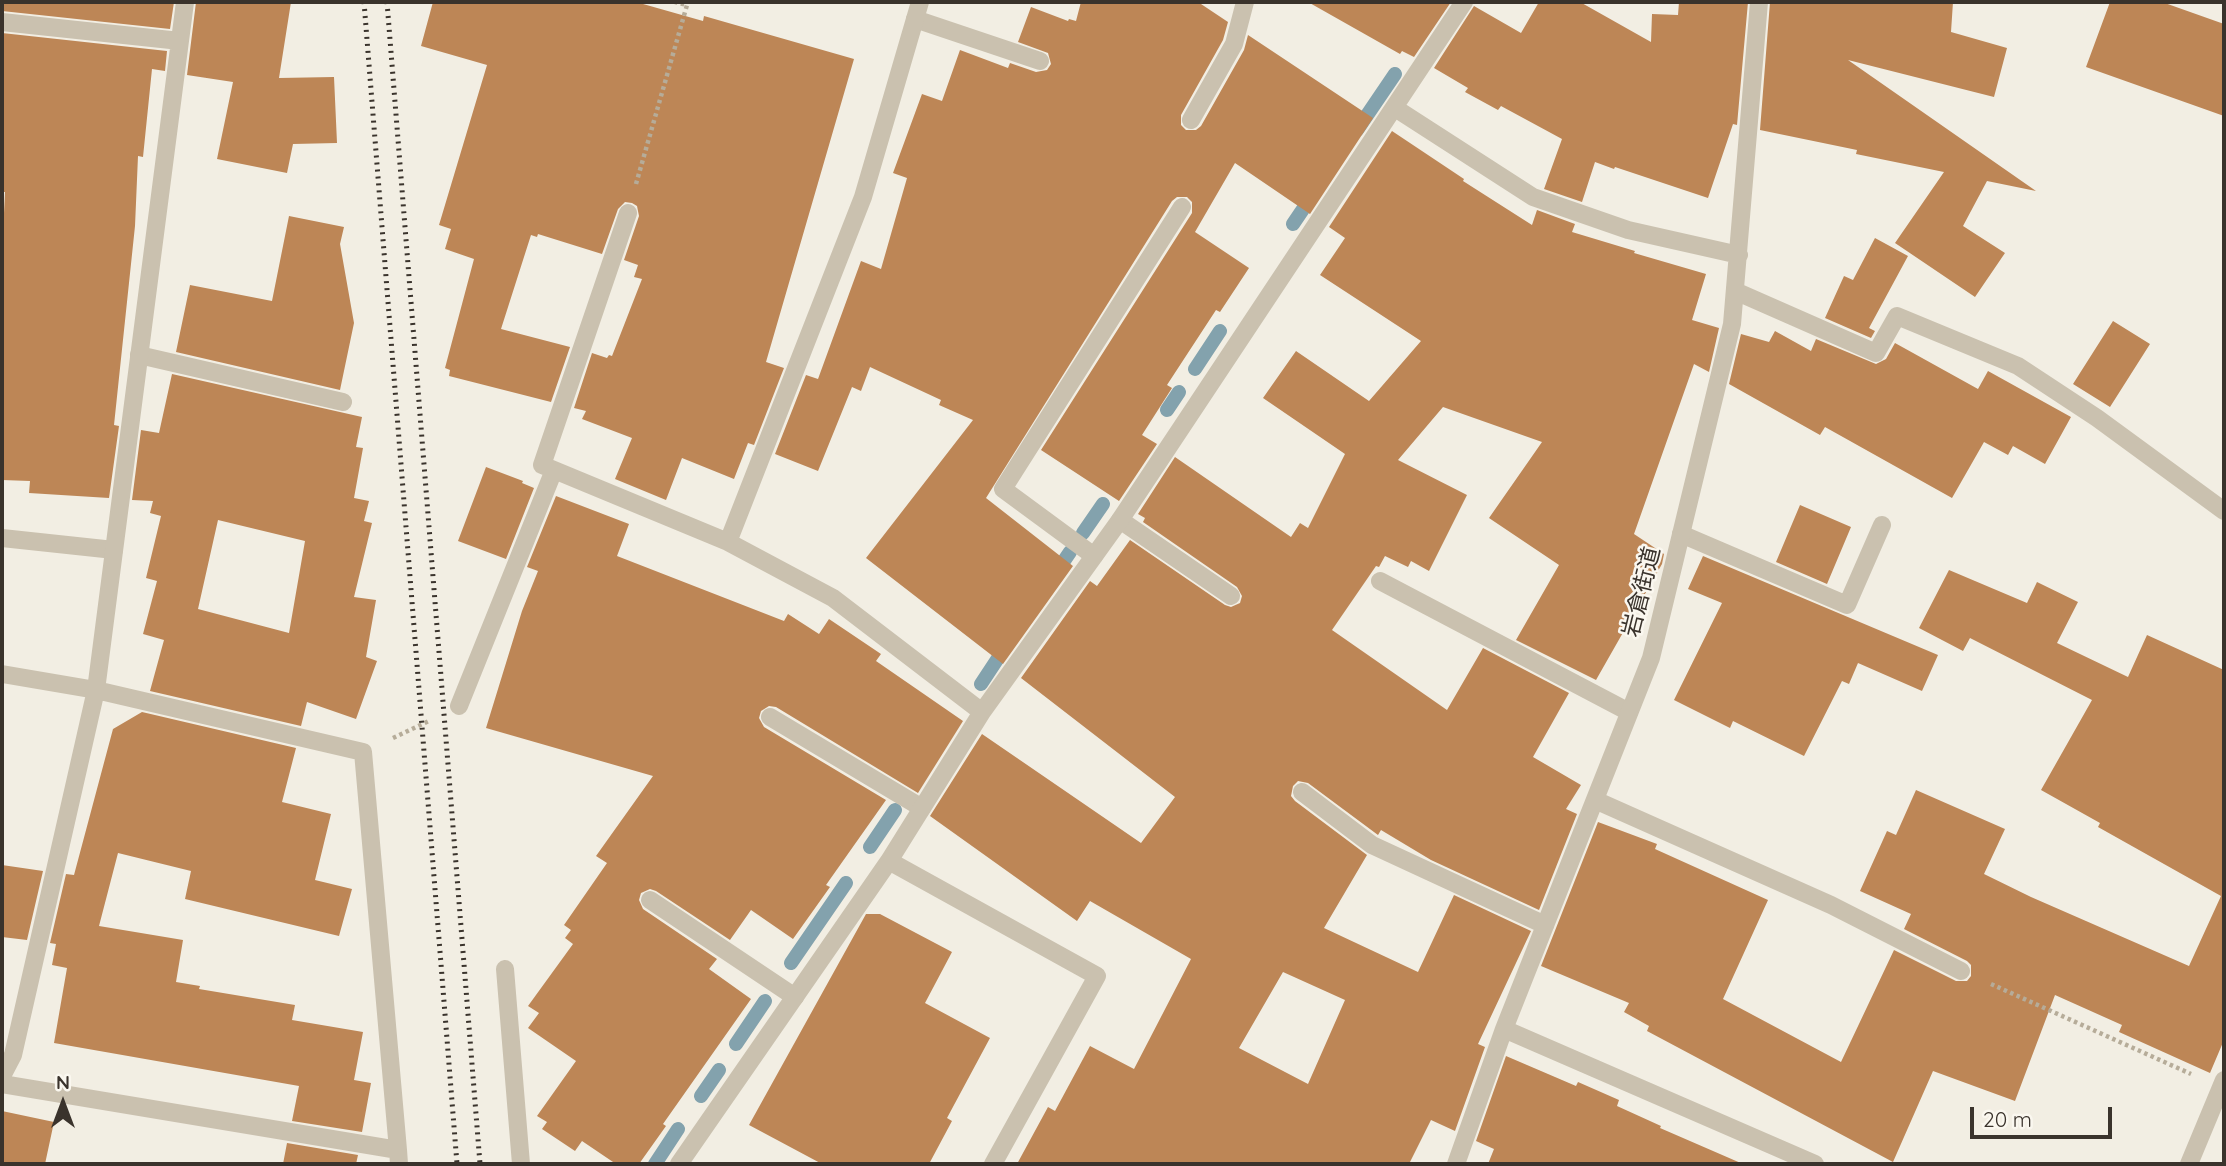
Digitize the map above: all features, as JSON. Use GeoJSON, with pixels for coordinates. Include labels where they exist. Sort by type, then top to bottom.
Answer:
{"type":"FeatureCollection","features":[{"type":"Feature","properties":{"kind":"street"},"geometry":{"type":"LineString","coordinates":[[2,1076],[13,1055],[96,690],[185,2]]}},
{"type":"Feature","properties":{"kind":"street"},"geometry":{"type":"LineString","coordinates":[[1191,120],[1234,44],[1245,2]]}},
{"type":"Feature","properties":{"kind":"street"},"geometry":{"type":"LineString","coordinates":[[679,1164],[889,861],[982,712],[1120,520],[1464,2]]}},
{"type":"Feature","properties":{"kind":"street","name":"岩倉街道"},"geometry":{"type":"LineString","coordinates":[[1456,1164],[1504,1029],[1651,658],[1732,324],[1759,2]]}},
{"type":"Feature","properties":{"kind":"street"},"geometry":{"type":"LineString","coordinates":[[728,542],[863,197],[918,10],[1040,61]]}},
{"type":"Feature","properties":{"kind":"street"},"geometry":{"type":"LineString","coordinates":[[2,22],[180,41]]}},
{"type":"Feature","properties":{"kind":"street"},"geometry":{"type":"LineString","coordinates":[[1395,108],[1532,197],[1629,230],[1739,255]]}},
{"type":"Feature","properties":{"kind":"street"},"geometry":{"type":"LineString","coordinates":[[1094,556],[1003,489],[1182,207]]}},
{"type":"Feature","properties":{"kind":"street"},"geometry":{"type":"LineString","coordinates":[[628,213],[542,465],[728,542],[833,598],[982,712]]}},
{"type":"Feature","properties":{"kind":"street"},"geometry":{"type":"LineString","coordinates":[[1735,291],[1876,353],[1897,316],[2018,366],[2096,418],[2224,511]]}},
{"type":"Feature","properties":{"kind":"street"},"geometry":{"type":"LineString","coordinates":[[139,355],[343,402]]}},
{"type":"Feature","properties":{"kind":"street"},"geometry":{"type":"LineString","coordinates":[[459,706],[554,470]]}},
{"type":"Feature","properties":{"kind":"street"},"geometry":{"type":"LineString","coordinates":[[1120,520],[1231,596]]}},
{"type":"Feature","properties":{"kind":"street"},"geometry":{"type":"LineString","coordinates":[[1681,534],[1847,605],[1882,525]]}},
{"type":"Feature","properties":{"kind":"street"},"geometry":{"type":"LineString","coordinates":[[2,538],[114,550]]}},
{"type":"Feature","properties":{"kind":"street"},"geometry":{"type":"LineString","coordinates":[[1380,581],[1629,712]]}},
{"type":"Feature","properties":{"kind":"street"},"geometry":{"type":"LineString","coordinates":[[2,674],[96,690],[363,752],[399,1157],[2,1084]]}},
{"type":"Feature","properties":{"kind":"street"},"geometry":{"type":"LineString","coordinates":[[770,716],[922,808]]}},
{"type":"Feature","properties":{"kind":"street"},"geometry":{"type":"LineString","coordinates":[[1302,792],[1372,845],[1545,925]]}},
{"type":"Feature","properties":{"kind":"street"},"geometry":{"type":"LineString","coordinates":[[1595,800],[1831,905],[1961,971]]}},
{"type":"Feature","properties":{"kind":"street"},"geometry":{"type":"LineString","coordinates":[[889,861],[1097,976],[993,1164]]}},
{"type":"Feature","properties":{"kind":"street"},"geometry":{"type":"LineString","coordinates":[[650,900],[795,997]]}},
{"type":"Feature","properties":{"kind":"street"},"geometry":{"type":"LineString","coordinates":[[505,969],[521,1164]]}},
{"type":"Feature","properties":{"kind":"street"},"geometry":{"type":"LineString","coordinates":[[1504,1029],[1815,1164]]}},
{"type":"Feature","properties":{"kind":"street"},"geometry":{"type":"LineString","coordinates":[[2189,1164],[2222,1083]]}},
{"type":"Feature","properties":{"kind":"path"},"geometry":{"type":"LineString","coordinates":[[628,213],[687,5],[675,2]]}},
{"type":"Feature","properties":{"kind":"path"},"geometry":{"type":"LineString","coordinates":[[363,752],[459,706]]}},
{"type":"Feature","properties":{"kind":"path"},"geometry":{"type":"LineString","coordinates":[[1961,971],[2222,1083]]}},
{"type":"Feature","properties":{"kind":"building"},"geometry":{"type":"Polygon","coordinates":[[[2,2],[174,2],[170,29],[2,11],[2,2]]]}},
{"type":"Feature","properties":{"kind":"building"},"geometry":{"type":"Polygon","coordinates":[[[196,2],[291,2],[279,78],[334,77],[337,143],[293,144],[287,173],[217,159],[233,82],[187,75],[196,2]]]}},
{"type":"Feature","properties":{"kind":"building"},"geometry":{"type":"Polygon","coordinates":[[[433,2],[636,2],[703,21],[704,16],[854,59],[766,362],[784,368],[754,445],[748,443],[734,479],[682,458],[666,500],[615,479],[632,438],[582,419],[586,411],[574,408],[592,353],[607,358],[612,356],[642,279],[634,277],[638,265],[624,260],[639,216],[637,206],[632,203],[625,202],[618,209],[602,254],[538,234],[537,237],[531,235],[501,329],[570,347],[551,402],[449,376],[450,370],[445,368],[474,259],[445,249],[451,229],[439,225],[487,65],[421,46],[433,2]]]}},
{"type":"Feature","properties":{"kind":"building"},"geometry":{"type":"Polygon","coordinates":[[[1081,2],[1198,2],[1228,22],[1223,40],[1181,115],[1181,125],[1186,130],[1196,130],[1201,126],[1244,50],[1248,35],[1373,118],[1310,214],[1235,163],[1195,232],[1249,268],[1220,312],[1216,310],[1167,385],[1172,388],[1142,435],[1157,444],[1119,501],[1041,450],[1192,213],[1192,202],[1187,197],[1177,197],[1172,201],[986,498],[1073,566],[1003,664],[866,558],[973,420],[939,405],[941,400],[870,367],[861,391],[852,387],[818,471],[775,454],[806,375],[818,379],[861,261],[881,269],[907,178],[893,173],[922,94],[942,101],[960,50],[1008,68],[1010,63],[1036,72],[1047,70],[1051,64],[1048,53],[1018,42],[1031,7],[1068,21],[1076,21],[1081,2]]]}},
{"type":"Feature","properties":{"kind":"building"},"geometry":{"type":"Polygon","coordinates":[[[1308,2],[1451,2],[1414,57],[1402,51],[1400,54],[1308,2]]]}},
{"type":"Feature","properties":{"kind":"building"},"geometry":{"type":"Polygon","coordinates":[[[1539,2],[1580,2],[1651,42],[1652,14],[1678,15],[1679,2],[1748,2],[1737,125],[1733,124],[1708,198],[1595,162],[1582,202],[1544,189],[1562,139],[1501,106],[1498,110],[1465,92],[1468,88],[1434,68],[1474,6],[1521,33],[1539,2]]]}},
{"type":"Feature","properties":{"kind":"building"},"geometry":{"type":"Polygon","coordinates":[[[1770,2],[1953,2],[1951,32],[2007,48],[1994,97],[1848,60],[2036,191],[1987,181],[1963,226],[2005,253],[1975,297],[1895,243],[1944,172],[1760,130],[1770,2]]]}},
{"type":"Feature","properties":{"kind":"building"},"geometry":{"type":"Polygon","coordinates":[[[2110,2],[2162,2],[2224,24],[2224,116],[2086,67],[2110,2]]]}},
{"type":"Feature","properties":{"kind":"building"},"geometry":{"type":"Polygon","coordinates":[[[2,33],[167,51],[165,71],[152,69],[143,157],[138,156],[135,226],[114,425],[119,426],[109,498],[29,493],[30,481],[2,480],[2,255],[5,192],[2,192],[2,33]]]}},
{"type":"Feature","properties":{"kind":"building"},"geometry":{"type":"Polygon","coordinates":[[[1392,131],[1532,225],[1537,210],[1575,224],[1572,232],[1706,274],[1692,320],[1719,328],[1709,372],[1694,364],[1634,534],[1664,554],[1662,564],[1596,680],[1516,640],[1559,565],[1489,518],[1542,442],[1443,407],[1398,460],[1467,495],[1429,571],[1411,561],[1408,567],[1385,556],[1332,630],[1447,710],[1483,648],[1569,693],[1533,757],[1581,785],[1566,809],[1577,814],[1539,910],[1431,860],[1381,830],[1378,835],[1308,783],[1298,781],[1293,786],[1291,796],[1295,801],[1367,855],[1324,928],[1418,972],[1454,895],[1531,931],[1478,1044],[1485,1047],[1455,1131],[1431,1120],[1409,1164],[1017,1164],[1048,1107],[1055,1111],[1090,1046],[1134,1069],[1191,959],[1090,901],[1077,921],[930,816],[982,734],[1141,843],[1175,797],[1021,678],[1090,581],[1097,586],[1130,540],[1225,605],[1231,607],[1240,603],[1242,596],[1237,587],[1143,522],[1145,518],[1138,514],[1175,457],[1291,537],[1300,523],[1308,528],[1345,454],[1263,398],[1296,351],[1369,401],[1421,341],[1320,275],[1345,238],[1329,227],[1392,131]],[[1283,972],[1239,1048],[1308,1084],[1345,1000],[1283,972]]]}},
{"type":"Feature","properties":{"kind":"building"},"geometry":{"type":"Polygon","coordinates":[[[289,216],[344,227],[340,244],[354,323],[340,390],[176,352],[190,285],[272,301],[289,216]]]}},
{"type":"Feature","properties":{"kind":"building"},"geometry":{"type":"Polygon","coordinates":[[[1875,238],[1908,256],[1869,328],[1875,331],[1871,338],[1825,318],[1844,276],[1853,280],[1875,238]]]}},
{"type":"Feature","properties":{"kind":"building"},"geometry":{"type":"Polygon","coordinates":[[[2113,321],[2150,344],[2110,407],[2073,384],[2113,321]]]}},
{"type":"Feature","properties":{"kind":"building"},"geometry":{"type":"Polygon","coordinates":[[[1775,331],[1811,351],[1816,339],[1876,364],[1886,359],[1895,343],[1978,389],[1988,371],[2071,417],[2045,464],[2013,446],[2008,455],[1984,442],[1952,498],[1825,427],[1820,435],[1729,384],[1741,334],[1769,342],[1775,331]]]}},
{"type":"Feature","properties":{"kind":"building"},"geometry":{"type":"Polygon","coordinates":[[[172,374],[362,417],[356,447],[363,448],[354,498],[369,501],[364,521],[372,523],[354,597],[376,600],[366,657],[377,661],[356,719],[307,702],[301,726],[150,691],[164,640],[143,634],[157,581],[146,578],[161,516],[150,513],[153,501],[132,500],[141,430],[159,433],[172,374]],[[218,520],[198,609],[289,633],[305,541],[218,520]]]}},
{"type":"Feature","properties":{"kind":"building"},"geometry":{"type":"Polygon","coordinates":[[[486,467],[534,488],[506,559],[458,541],[486,467]]]}},
{"type":"Feature","properties":{"kind":"building"},"geometry":{"type":"Polygon","coordinates":[[[556,496],[629,524],[617,556],[784,621],[788,614],[819,634],[829,619],[881,654],[876,661],[963,721],[918,793],[776,707],[769,706],[761,711],[759,718],[764,727],[886,800],[826,885],[830,887],[793,939],[751,910],[730,940],[656,891],[650,889],[641,893],[639,900],[643,909],[717,959],[709,969],[751,999],[663,1124],[666,1126],[639,1164],[616,1164],[582,1141],[575,1151],[542,1129],[547,1122],[537,1116],[576,1061],[528,1028],[539,1013],[528,1006],[573,944],[565,938],[571,930],[564,925],[607,863],[596,856],[653,776],[486,728],[522,611],[538,571],[527,567],[556,496]]]}},
{"type":"Feature","properties":{"kind":"building"},"geometry":{"type":"Polygon","coordinates":[[[1800,505],[1851,527],[1827,584],[1776,562],[1800,505]]]}},
{"type":"Feature","properties":{"kind":"building"},"geometry":{"type":"Polygon","coordinates":[[[1703,556],[1938,655],[1922,691],[1858,663],[1849,684],[1842,681],[1804,756],[1733,721],[1730,728],[1674,700],[1722,603],[1688,589],[1703,556]]]}},
{"type":"Feature","properties":{"kind":"building"},"geometry":{"type":"Polygon","coordinates":[[[1949,570],[2027,603],[2037,582],[2078,602],[2057,643],[2128,677],[2147,635],[2224,670],[2224,1040],[2210,1073],[2119,1032],[2122,1025],[2055,995],[2015,1101],[1933,1071],[1893,1162],[1647,1031],[1649,1026],[1624,1012],[1629,1003],[1541,966],[1598,822],[1657,844],[1655,849],[1768,900],[1723,999],[1841,1062],[1894,950],[1956,981],[1967,981],[1971,976],[1971,965],[1967,961],[1904,929],[1911,914],[1860,891],[1887,831],[1896,835],[1916,790],[2005,829],[1984,874],[2189,966],[2221,896],[2098,827],[2100,823],[2041,790],[2092,700],[1970,638],[1963,651],[1919,628],[1949,570]]]}},
{"type":"Feature","properties":{"kind":"building"},"geometry":{"type":"Polygon","coordinates":[[[142,712],[296,748],[282,802],[331,814],[315,880],[352,889],[339,936],[185,899],[191,871],[118,853],[99,926],[183,940],[176,982],[200,986],[199,989],[295,1005],[292,1020],[363,1032],[354,1080],[371,1083],[362,1132],[292,1121],[299,1086],[54,1043],[67,968],[52,965],[56,944],[50,943],[66,874],[74,875],[113,729],[142,712]]]}},
{"type":"Feature","properties":{"kind":"building"},"geometry":{"type":"Polygon","coordinates":[[[2,865],[43,871],[27,940],[2,937],[2,865]]]}},
{"type":"Feature","properties":{"kind":"building"},"geometry":{"type":"Polygon","coordinates":[[[866,914],[880,914],[952,952],[925,1003],[990,1038],[947,1118],[952,1121],[929,1164],[822,1164],[749,1125],[866,914]]]}},
{"type":"Feature","properties":{"kind":"building"},"geometry":{"type":"Polygon","coordinates":[[[1506,1056],[1576,1086],[1578,1082],[1619,1100],[1617,1106],[1743,1164],[1488,1164],[1494,1149],[1476,1141],[1506,1056]]]}},
{"type":"Feature","properties":{"kind":"building"},"geometry":{"type":"Polygon","coordinates":[[[2,1111],[54,1122],[45,1164],[2,1164],[2,1111]]]}},
{"type":"Feature","properties":{"kind":"building"},"geometry":{"type":"Polygon","coordinates":[[[287,1143],[358,1155],[356,1164],[283,1164],[287,1143]]]}},
{"type":"Feature","properties":{"kind":"waterway"},"geometry":{"type":"LineString","coordinates":[[1357,130],[1395,74]]}},
{"type":"Feature","properties":{"kind":"waterway"},"geometry":{"type":"LineString","coordinates":[[1293,224],[1314,193]]}},
{"type":"Feature","properties":{"kind":"waterway"},"geometry":{"type":"LineString","coordinates":[[1195,369],[1220,331]]}},
{"type":"Feature","properties":{"kind":"waterway"},"geometry":{"type":"LineString","coordinates":[[1167,410],[1179,392]]}},
{"type":"Feature","properties":{"kind":"waterway"},"geometry":{"type":"LineString","coordinates":[[1083,533],[1103,504]]}},
{"type":"Feature","properties":{"kind":"waterway"},"geometry":{"type":"LineString","coordinates":[[1055,574],[1070,552]]}},
{"type":"Feature","properties":{"kind":"waterway"},"geometry":{"type":"LineString","coordinates":[[981,684],[1008,643]]}},
{"type":"Feature","properties":{"kind":"waterway"},"geometry":{"type":"LineString","coordinates":[[870,847],[895,810]]}},
{"type":"Feature","properties":{"kind":"waterway"},"geometry":{"type":"LineString","coordinates":[[791,963],[846,883]]}},
{"type":"Feature","properties":{"kind":"waterway"},"geometry":{"type":"LineString","coordinates":[[736,1044],[765,1001]]}},
{"type":"Feature","properties":{"kind":"waterway"},"geometry":{"type":"LineString","coordinates":[[701,1096],[719,1070]]}},
{"type":"Feature","properties":{"kind":"waterway"},"geometry":{"type":"LineString","coordinates":[[655,1164],[678,1129]]}},
{"type":"Feature","properties":{"kind":"railway"},"geometry":{"type":"LineString","coordinates":[[364,2],[457,1164]]}},
{"type":"Feature","properties":{"kind":"railway"},"geometry":{"type":"LineString","coordinates":[[387,2],[480,1164]]}}]}
